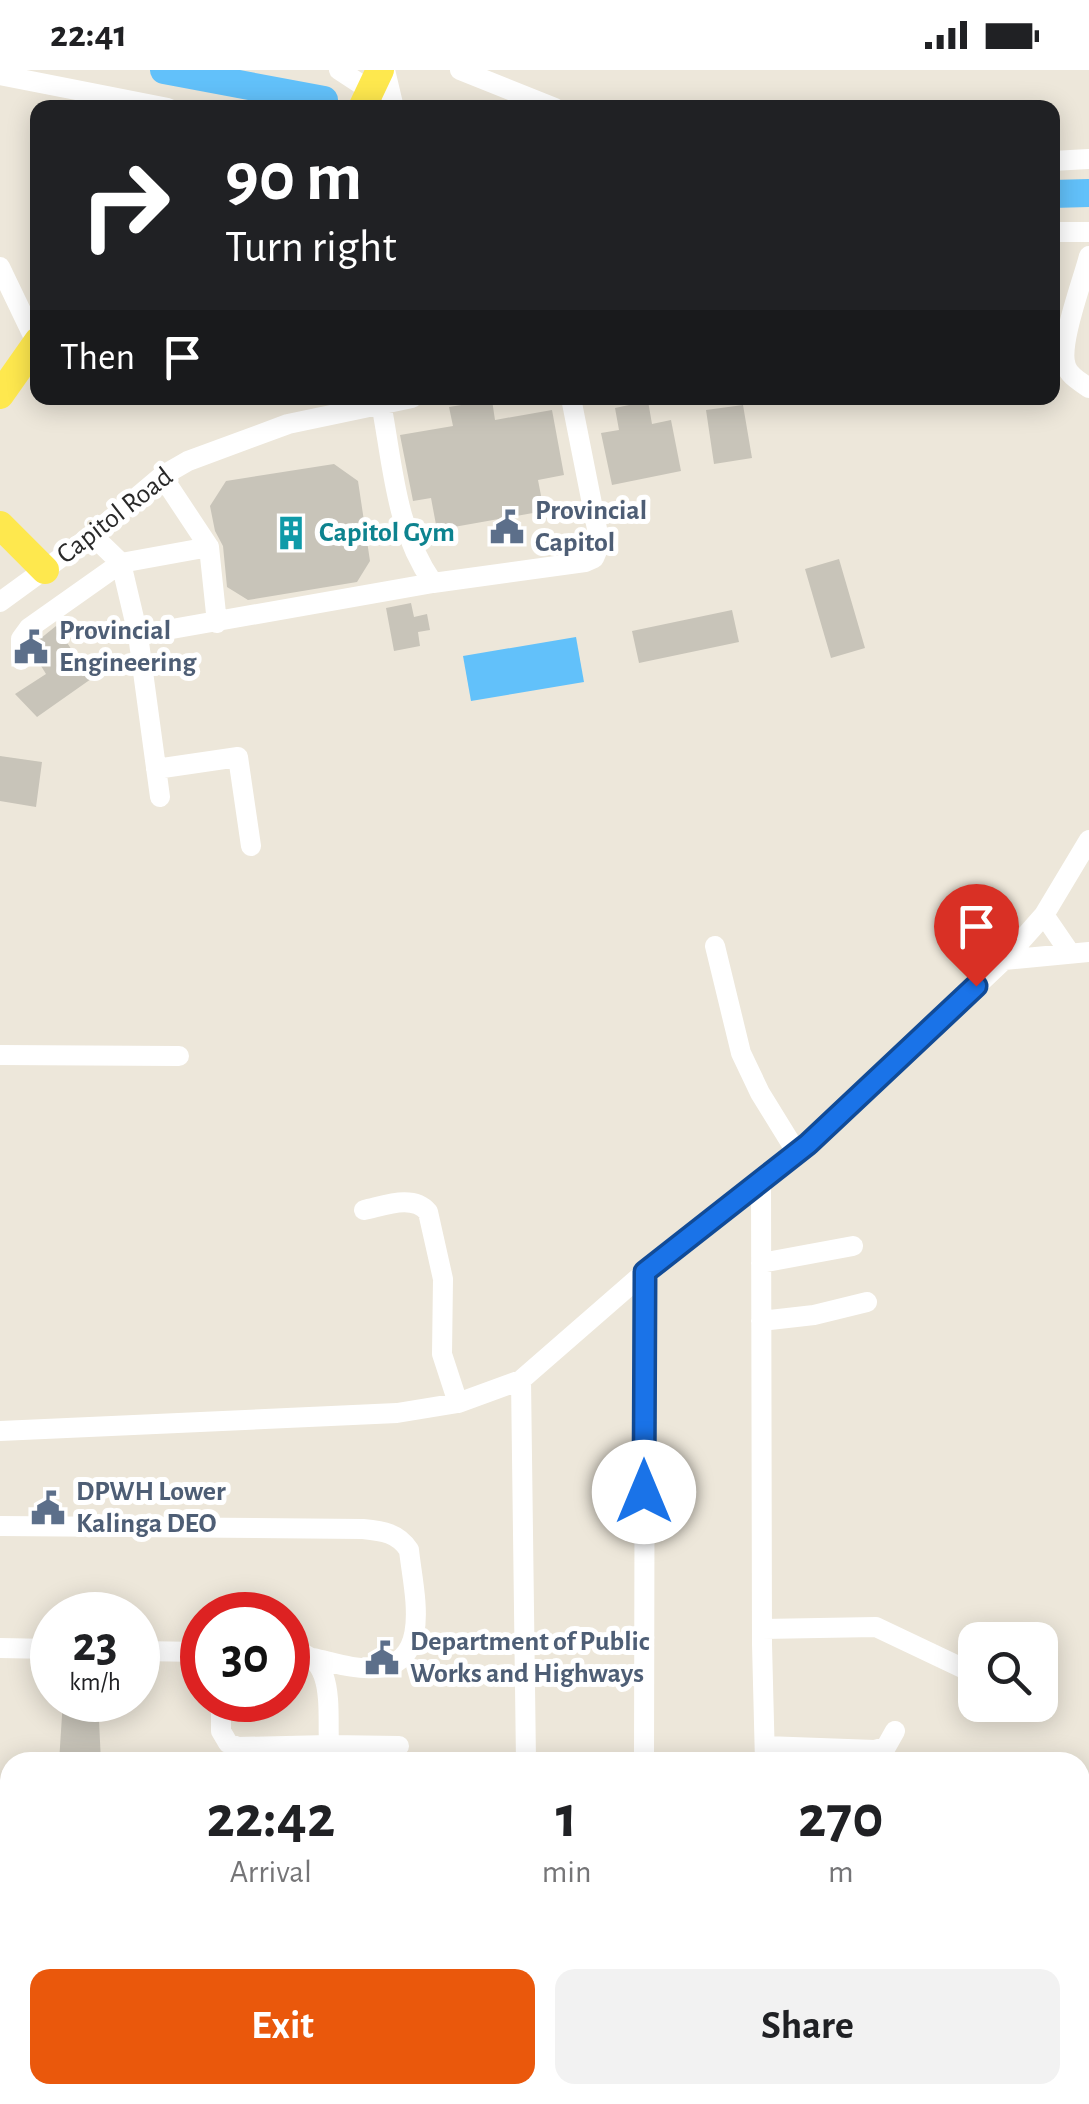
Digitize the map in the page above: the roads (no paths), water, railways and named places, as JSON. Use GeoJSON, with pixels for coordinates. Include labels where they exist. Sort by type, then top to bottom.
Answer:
{"type":"FeatureCollection","features":[{"type":"Feature","properties":{"kind":"main road"},"geometry":{"type":"LineString","coordinates":[[0,395],[30,352]]}},
{"type":"Feature","properties":{"kind":"main road"},"geometry":{"type":"LineString","coordinates":[[0,525],[45,570]]}},
{"type":"Feature","properties":{"kind":"street"},"geometry":{"type":"LineString","coordinates":[[339,70],[378,89]]}},
{"type":"Feature","properties":{"kind":"street"},"geometry":{"type":"LineString","coordinates":[[460,70],[535,100]]}},
{"type":"Feature","properties":{"kind":"street"},"geometry":{"type":"LineString","coordinates":[[0,75],[127,100]]}},
{"type":"Feature","properties":{"kind":"street"},"geometry":{"type":"LineString","coordinates":[[1060,160],[1089,160]]}},
{"type":"Feature","properties":{"kind":"street"},"geometry":{"type":"LineString","coordinates":[[1060,232],[1089,232]]}},
{"type":"Feature","properties":{"kind":"street"},"geometry":{"type":"LineString","coordinates":[[1089,256],[1064,349],[1066,366],[1074,378],[1089,388]]}},
{"type":"Feature","properties":{"kind":"street"},"geometry":{"type":"LineString","coordinates":[[0,267],[30,328]]}},
{"type":"Feature","properties":{"kind":"street","name":"Capitol Road"},"geometry":{"type":"LineString","coordinates":[[0,602],[92,535],[162,476],[188,461],[288,424],[361,405]]}},
{"type":"Feature","properties":{"kind":"street"},"geometry":{"type":"LineString","coordinates":[[381,405],[400,517],[422,568],[433,583]]}},
{"type":"Feature","properties":{"kind":"street"},"geometry":{"type":"LineString","coordinates":[[138,635],[594,558],[600,544],[572,405]]}},
{"type":"Feature","properties":{"kind":"street"},"geometry":{"type":"LineString","coordinates":[[162,476],[209,547],[218,623]]}},
{"type":"Feature","properties":{"kind":"street"},"geometry":{"type":"LineString","coordinates":[[92,535],[120,564],[138,635],[160,797]]}},
{"type":"Feature","properties":{"kind":"street"},"geometry":{"type":"LineString","coordinates":[[21,660],[21,640],[29,628],[120,564],[209,547]]}},
{"type":"Feature","properties":{"kind":"street"},"geometry":{"type":"LineString","coordinates":[[156,769],[238,757],[251,846]]}},
{"type":"Feature","properties":{"kind":"street"},"geometry":{"type":"LineString","coordinates":[[0,1431],[397,1413],[458,1403],[521,1380],[645,1272],[797,1153],[1004,960],[1044,916],[1089,840]]}},
{"type":"Feature","properties":{"kind":"street"},"geometry":{"type":"LineString","coordinates":[[1044,916],[1080,953]]}},
{"type":"Feature","properties":{"kind":"street"},"geometry":{"type":"LineString","coordinates":[[715,946],[741,1053],[797,1153]]}},
{"type":"Feature","properties":{"kind":"street"},"geometry":{"type":"LineString","coordinates":[[1004,960],[1080,953]]}},
{"type":"Feature","properties":{"kind":"street"},"geometry":{"type":"LineString","coordinates":[[0,1055],[179,1056]]}},
{"type":"Feature","properties":{"kind":"street"},"geometry":{"type":"LineString","coordinates":[[761,1182],[765,1752]]}},
{"type":"Feature","properties":{"kind":"street"},"geometry":{"type":"LineString","coordinates":[[364,1210],[409,1202],[423,1205],[428,1212],[443,1279],[442,1354],[458,1403]]}},
{"type":"Feature","properties":{"kind":"street"},"geometry":{"type":"LineString","coordinates":[[762,1263],[852,1246]]}},
{"type":"Feature","properties":{"kind":"street"},"geometry":{"type":"LineString","coordinates":[[644,1752],[645,1272]]}},
{"type":"Feature","properties":{"kind":"street"},"geometry":{"type":"LineString","coordinates":[[762,1321],[814,1315],[867,1302]]}},
{"type":"Feature","properties":{"kind":"street"},"geometry":{"type":"LineString","coordinates":[[521,1380],[526,1752]]}},
{"type":"Feature","properties":{"kind":"street"},"geometry":{"type":"LineString","coordinates":[[0,1526],[363,1529],[387,1532],[402,1540],[409,1550],[417,1632],[407,1652],[393,1665],[371,1669],[310,1657]]}},
{"type":"Feature","properties":{"kind":"street"},"geometry":{"type":"LineString","coordinates":[[762,1629],[876,1627],[958,1667]]}},
{"type":"Feature","properties":{"kind":"street"},"geometry":{"type":"LineString","coordinates":[[0,1648],[30,1649]]}},
{"type":"Feature","properties":{"kind":"street"},"geometry":{"type":"LineString","coordinates":[[313,1658],[324,1670],[326,1679],[329,1745]]}},
{"type":"Feature","properties":{"kind":"street"},"geometry":{"type":"LineString","coordinates":[[222,1722],[228,1743],[238,1747],[399,1746]]}},
{"type":"Feature","properties":{"kind":"street"},"geometry":{"type":"LineString","coordinates":[[820,1752],[876,1750],[886,1747],[894,1731]]}},
{"type":"Feature","properties":{"kind":"water"},"geometry":{"type":"Polygon","coordinates":[[[576,637],[584,682],[471,701],[463,656],[576,637]]]}},
{"type":"Feature","properties":{"kind":"waterway"},"geometry":{"type":"LineString","coordinates":[[164,70],[324,100]]}},
{"type":"Feature","properties":{"kind":"waterway"},"geometry":{"type":"LineString","coordinates":[[1060,194],[1089,193]]}},
{"type":"Feature","properties":{"kind":"place","name":"Provincial Capitol"},"geometry":{"type":"Point","coordinates":[507,527]}},
{"type":"Feature","properties":{"kind":"place","name":"Capitol Gym"},"geometry":{"type":"Point","coordinates":[291,533]}},
{"type":"Feature","properties":{"kind":"place","name":"Provincial Engineering"},"geometry":{"type":"Point","coordinates":[31,647]}},
{"type":"Feature","properties":{"kind":"place","name":"DPWH Lower Kalinga DEO"},"geometry":{"type":"Point","coordinates":[48,1508]}},
{"type":"Feature","properties":{"kind":"place","name":"Department of Public Works and Highways"},"geometry":{"type":"Point","coordinates":[382,1658]}}]}
